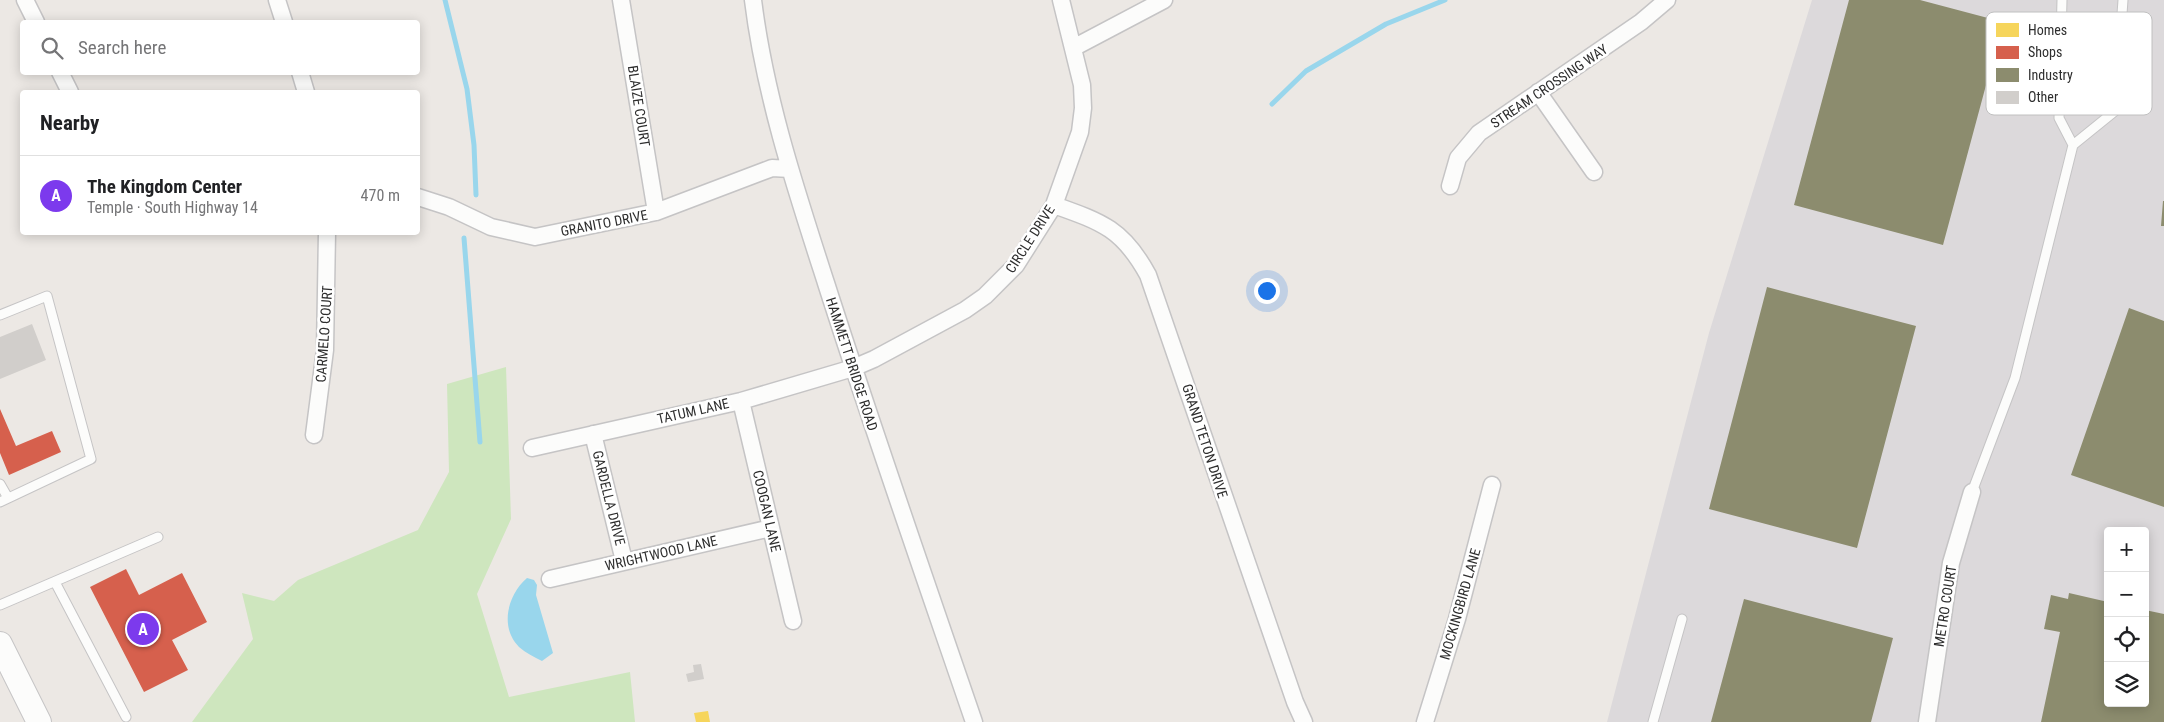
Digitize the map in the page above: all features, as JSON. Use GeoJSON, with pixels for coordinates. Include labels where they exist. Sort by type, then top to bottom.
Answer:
{"type":"FeatureCollection","features":[{"type":"Feature","properties":{"kind":"main road"},"geometry":{"type":"LineString","coordinates":[[3,658],[39,722]]}},
{"type":"Feature","properties":{"kind":"street"},"geometry":{"type":"LineString","coordinates":[[25,0],[35,20]]}},
{"type":"Feature","properties":{"kind":"street"},"geometry":{"type":"LineString","coordinates":[[276,0],[283,20]]}},
{"type":"Feature","properties":{"kind":"street","name":"BLAIZE COURT"},"geometry":{"type":"LineString","coordinates":[[621,0],[656,212]]}},
{"type":"Feature","properties":{"kind":"street","name":"HAMMETT BRIDGE ROAD"},"geometry":{"type":"LineString","coordinates":[[753,0],[764,66],[790,169],[853,368],[974,722]]}},
{"type":"Feature","properties":{"kind":"street","name":"CIRCLE DRIVE"},"geometry":{"type":"LineString","coordinates":[[853,368],[874,359],[965,310],[985,296],[1016,264],[1054,206],[1076,147],[1082,120],[1082,85],[1061,0]]}},
{"type":"Feature","properties":{"kind":"street"},"geometry":{"type":"LineString","coordinates":[[1073,48],[1164,0]]}},
{"type":"Feature","properties":{"kind":"street","name":"STREAM CROSSING WAY"},"geometry":{"type":"LineString","coordinates":[[1450,186],[1458,158],[1479,133],[1641,22],[1667,0]]}},
{"type":"Feature","properties":{"kind":"street"},"geometry":{"type":"LineString","coordinates":[[62,75],[69,90]]}},
{"type":"Feature","properties":{"kind":"street"},"geometry":{"type":"LineString","coordinates":[[301,75],[305,90]]}},
{"type":"Feature","properties":{"kind":"street"},"geometry":{"type":"LineString","coordinates":[[1538,92],[1594,172]]}},
{"type":"Feature","properties":{"kind":"street","name":"GRANITO DRIVE"},"geometry":{"type":"LineString","coordinates":[[420,198],[449,207],[491,227],[535,237],[656,212],[772,168],[790,169]]}},
{"type":"Feature","properties":{"kind":"street","name":"GRAND TETON DRIVE"},"geometry":{"type":"LineString","coordinates":[[1054,206],[1085,216],[1113,231],[1130,246],[1148,275],[1238,541],[1304,722]]}},
{"type":"Feature","properties":{"kind":"street","name":"CARMELO COURT"},"geometry":{"type":"LineString","coordinates":[[314,435],[325,350],[327,235]]}},
{"type":"Feature","properties":{"kind":"street","name":"TATUM LANE"},"geometry":{"type":"LineString","coordinates":[[532,448],[741,401],[853,368]]}},
{"type":"Feature","properties":{"kind":"street","name":"COOGAN LANE"},"geometry":{"type":"LineString","coordinates":[[741,401],[793,621]]}},
{"type":"Feature","properties":{"kind":"street","name":"GARDELLA DRIVE"},"geometry":{"type":"LineString","coordinates":[[593,434],[624,561]]}},
{"type":"Feature","properties":{"kind":"street","name":"MOCKINGBIRD LANE"},"geometry":{"type":"LineString","coordinates":[[1425,722],[1457,619],[1492,484]]}},
{"type":"Feature","properties":{"kind":"street","name":"METRO COURT"},"geometry":{"type":"LineString","coordinates":[[1927,722],[1951,564],[1972,492]]}},
{"type":"Feature","properties":{"kind":"street","name":"WRIGHTWOOD LANE"},"geometry":{"type":"LineString","coordinates":[[550,580],[624,561],[771,528]]}},
{"type":"Feature","properties":{"kind":"lane"},"geometry":{"type":"LineString","coordinates":[[2059,115],[2073,145]]}},
{"type":"Feature","properties":{"kind":"lane"},"geometry":{"type":"LineString","coordinates":[[1972,492],[2015,378],[2073,145],[2110,115]]}},
{"type":"Feature","properties":{"kind":"lane"},"geometry":{"type":"LineString","coordinates":[[0,315],[47,296],[91,459],[4,500],[0,484]]}},
{"type":"Feature","properties":{"kind":"lane"},"geometry":{"type":"LineString","coordinates":[[0,605],[158,537]]}},
{"type":"Feature","properties":{"kind":"lane"},"geometry":{"type":"LineString","coordinates":[[55,582],[126,717]]}},
{"type":"Feature","properties":{"kind":"lane"},"geometry":{"type":"LineString","coordinates":[[1653,722],[1682,619]]}},
{"type":"Feature","properties":{"kind":"shaded area"},"geometry":{"type":"Polygon","coordinates":[[[1812,0],[2164,0],[2164,722],[1607,722],[1709,333],[1812,0]]]}},
{"type":"Feature","properties":{"kind":"green space"},"geometry":{"type":"Polygon","coordinates":[[[506,367],[511,519],[477,594],[509,697],[630,672],[635,722],[192,722],[253,639],[242,593],[274,601],[298,580],[418,530],[449,472],[447,384],[506,367]]]}},
{"type":"Feature","properties":{"kind":"water"},"geometry":{"type":"Polygon","coordinates":[[[527,578],[534,580],[537,585],[536,595],[553,653],[542,661],[519,647],[509,630],[508,611],[511,602],[520,585],[527,578]]]}},
{"type":"Feature","properties":{"kind":"building: Homes"},"geometry":{"type":"Polygon","coordinates":[[[708,711],[710,722],[696,722],[694,713],[708,711]]]}},
{"type":"Feature","properties":{"kind":"building: Shops"},"geometry":{"type":"Polygon","coordinates":[[[0,409],[16,446],[52,431],[61,452],[9,475],[0,453],[0,409]]]}},
{"type":"Feature","properties":{"kind":"building: Shops"},"geometry":{"type":"Polygon","coordinates":[[[126,569],[139,595],[182,573],[207,622],[172,640],[188,670],[144,692],[90,587],[126,569]]]}},
{"type":"Feature","properties":{"kind":"building: Industry"},"geometry":{"type":"Polygon","coordinates":[[[1849,0],[1920,0],[1986,17],[1986,85],[1943,245],[1794,205],[1849,0]]]}},
{"type":"Feature","properties":{"kind":"building: Industry"},"geometry":{"type":"Polygon","coordinates":[[[2163,201],[2164,226],[2161,226],[2163,201]]]}},
{"type":"Feature","properties":{"kind":"building: Industry"},"geometry":{"type":"Polygon","coordinates":[[[1767,287],[1916,326],[1857,548],[1709,509],[1767,287]]]}},
{"type":"Feature","properties":{"kind":"building: Industry"},"geometry":{"type":"Polygon","coordinates":[[[2129,308],[2164,321],[2164,507],[2071,475],[2129,308]]]}},
{"type":"Feature","properties":{"kind":"building: Industry"},"geometry":{"type":"Polygon","coordinates":[[[2069,593],[2104,601],[2104,707],[2149,707],[2149,611],[2164,614],[2164,722],[2041,722],[2060,632],[2044,629],[2051,595],[2068,599],[2069,593]]]}},
{"type":"Feature","properties":{"kind":"building: Industry"},"geometry":{"type":"Polygon","coordinates":[[[1744,599],[1893,638],[1871,722],[1711,722],[1744,599]]]}},
{"type":"Feature","properties":{"kind":"building: Other"},"geometry":{"type":"Polygon","coordinates":[[[32,324],[46,360],[0,379],[0,337],[32,324]]]}},
{"type":"Feature","properties":{"kind":"building: Other"},"geometry":{"type":"Polygon","coordinates":[[[701,664],[704,679],[688,682],[686,674],[694,672],[693,665],[701,664]]]}},
{"type":"Feature","properties":{"kind":"waterway"},"geometry":{"type":"LineString","coordinates":[[445,0],[467,89],[474,145],[476,195]]}},
{"type":"Feature","properties":{"kind":"waterway"},"geometry":{"type":"LineString","coordinates":[[1272,104],[1306,71],[1386,24],[1445,0]]}},
{"type":"Feature","properties":{"kind":"waterway"},"geometry":{"type":"LineString","coordinates":[[464,238],[480,442]]}},
{"type":"Feature","properties":{"kind":"place","name":"The Kingdom Center"},"geometry":{"type":"Point","coordinates":[143,629]}}]}
